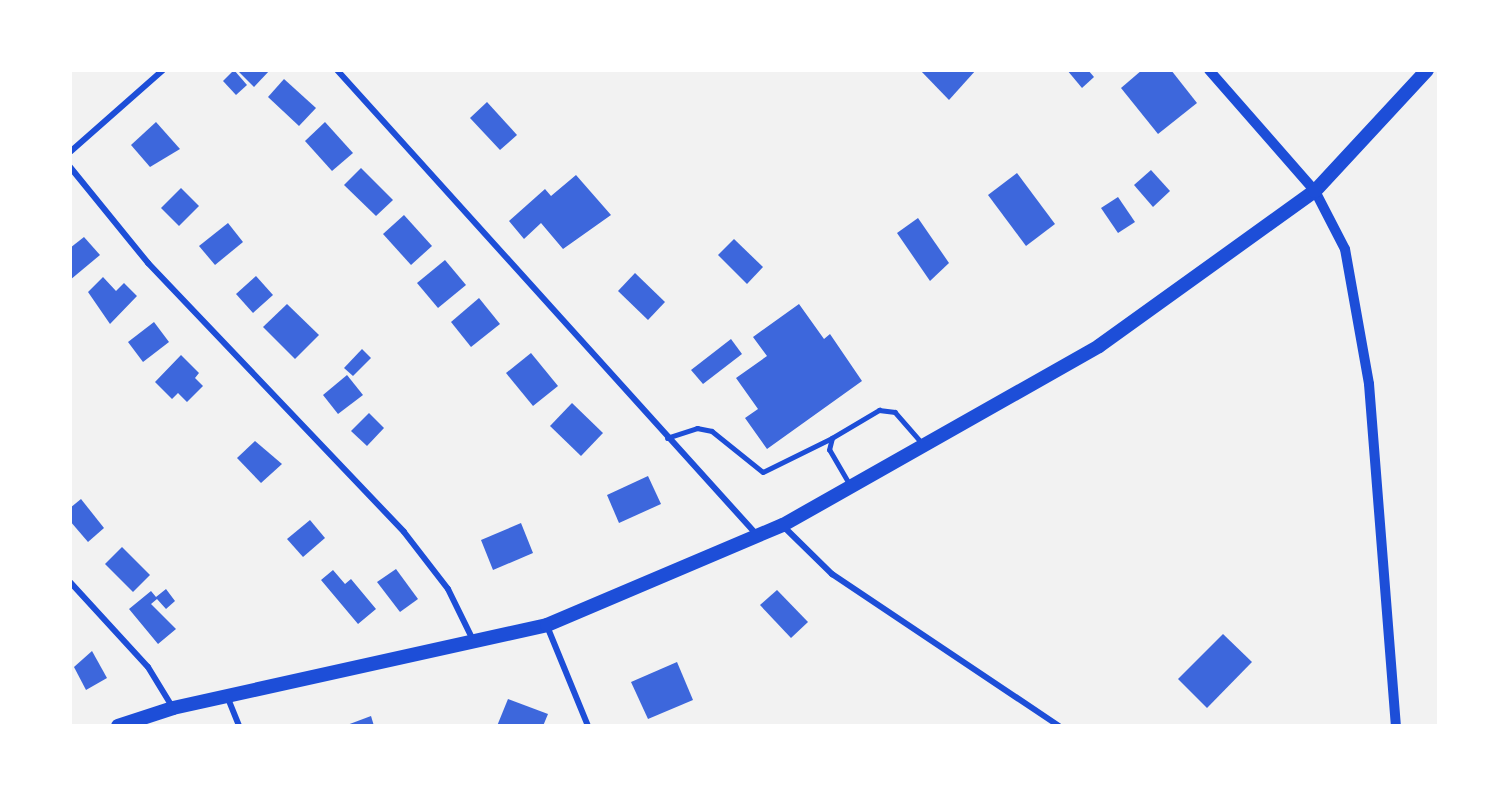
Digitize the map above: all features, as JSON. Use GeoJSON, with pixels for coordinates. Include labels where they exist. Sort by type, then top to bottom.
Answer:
{"type":"FeatureCollection","features":[{"type":"Feature","properties":{"kind":"main road"},"geometry":{"type":"LineString","coordinates":[[118,726],[173,708],[547,625],[783,525],[1099,346],[1315,191],[1427,70]]}},
{"type":"Feature","properties":{"kind":"street"},"geometry":{"type":"LineString","coordinates":[[70,152],[163,70]]}},
{"type":"Feature","properties":{"kind":"street"},"geometry":{"type":"LineString","coordinates":[[337,70],[667,438],[758,536]]}},
{"type":"Feature","properties":{"kind":"street"},"geometry":{"type":"LineString","coordinates":[[1209,70],[1315,191],[1344,249],[1358,299],[1396,726]]}},
{"type":"Feature","properties":{"kind":"street"},"geometry":{"type":"LineString","coordinates":[[70,167],[148,263],[404,532],[448,589],[474,641]]}},
{"type":"Feature","properties":{"kind":"street"},"geometry":{"type":"LineString","coordinates":[[783,525],[832,574],[1059,726]]}},
{"type":"Feature","properties":{"kind":"street"},"geometry":{"type":"LineString","coordinates":[[70,582],[148,667],[173,708]]}},
{"type":"Feature","properties":{"kind":"street"},"geometry":{"type":"LineString","coordinates":[[547,625],[588,726]]}},
{"type":"Feature","properties":{"kind":"street"},"geometry":{"type":"LineString","coordinates":[[227,696],[239,726]]}},
{"type":"Feature","properties":{"kind":"lane"},"geometry":{"type":"LineString","coordinates":[[667,438],[697,428],[712,431],[763,472],[832,438],[879,410],[895,412],[924,445]]}},
{"type":"Feature","properties":{"kind":"lane"},"geometry":{"type":"LineString","coordinates":[[832,438],[829,450],[851,487]]}},
{"type":"Feature","properties":{"kind":"building"},"geometry":{"type":"Polygon","coordinates":[[[234,70],[247,85],[236,95],[223,81],[234,70]]]}},
{"type":"Feature","properties":{"kind":"building"},"geometry":{"type":"Polygon","coordinates":[[[237,70],[270,70],[254,87],[237,70]]]}},
{"type":"Feature","properties":{"kind":"building"},"geometry":{"type":"Polygon","coordinates":[[[920,70],[976,70],[949,100],[920,70]]]}},
{"type":"Feature","properties":{"kind":"building"},"geometry":{"type":"Polygon","coordinates":[[[1067,70],[1088,70],[1094,77],[1082,88],[1067,70]]]}},
{"type":"Feature","properties":{"kind":"building"},"geometry":{"type":"Polygon","coordinates":[[[1142,70],[1171,70],[1197,103],[1158,134],[1121,88],[1142,70]]]}},
{"type":"Feature","properties":{"kind":"building"},"geometry":{"type":"Polygon","coordinates":[[[284,79],[316,108],[299,126],[268,97],[284,79]]]}},
{"type":"Feature","properties":{"kind":"building"},"geometry":{"type":"Polygon","coordinates":[[[487,102],[517,135],[500,150],[470,118],[487,102]]]}},
{"type":"Feature","properties":{"kind":"building"},"geometry":{"type":"Polygon","coordinates":[[[156,122],[180,149],[150,167],[131,145],[156,122]]]}},
{"type":"Feature","properties":{"kind":"building"},"geometry":{"type":"Polygon","coordinates":[[[325,122],[353,153],[332,171],[305,141],[325,122]]]}},
{"type":"Feature","properties":{"kind":"building"},"geometry":{"type":"Polygon","coordinates":[[[361,168],[393,200],[376,216],[344,185],[361,168]]]}},
{"type":"Feature","properties":{"kind":"building"},"geometry":{"type":"Polygon","coordinates":[[[1151,170],[1170,191],[1153,207],[1134,185],[1151,170]]]}},
{"type":"Feature","properties":{"kind":"building"},"geometry":{"type":"Polygon","coordinates":[[[1017,173],[1055,224],[1026,246],[988,195],[1017,173]]]}},
{"type":"Feature","properties":{"kind":"building"},"geometry":{"type":"Polygon","coordinates":[[[576,175],[611,215],[563,249],[541,223],[524,239],[509,221],[545,189],[551,196],[576,175]]]}},
{"type":"Feature","properties":{"kind":"building"},"geometry":{"type":"Polygon","coordinates":[[[181,188],[199,206],[179,226],[161,208],[181,188]]]}},
{"type":"Feature","properties":{"kind":"building"},"geometry":{"type":"Polygon","coordinates":[[[1118,197],[1135,222],[1118,233],[1101,208],[1118,197]]]}},
{"type":"Feature","properties":{"kind":"building"},"geometry":{"type":"Polygon","coordinates":[[[404,215],[432,246],[411,265],[383,234],[404,215]]]}},
{"type":"Feature","properties":{"kind":"building"},"geometry":{"type":"Polygon","coordinates":[[[918,218],[949,263],[930,281],[897,233],[918,218]]]}},
{"type":"Feature","properties":{"kind":"building"},"geometry":{"type":"Polygon","coordinates":[[[228,223],[243,242],[215,265],[199,246],[228,223]]]}},
{"type":"Feature","properties":{"kind":"building"},"geometry":{"type":"Polygon","coordinates":[[[84,237],[100,255],[70,280],[70,248],[84,237]]]}},
{"type":"Feature","properties":{"kind":"building"},"geometry":{"type":"Polygon","coordinates":[[[734,239],[763,267],[747,284],[718,255],[734,239]]]}},
{"type":"Feature","properties":{"kind":"building"},"geometry":{"type":"Polygon","coordinates":[[[445,260],[466,285],[438,308],[417,283],[445,260]]]}},
{"type":"Feature","properties":{"kind":"building"},"geometry":{"type":"Polygon","coordinates":[[[635,273],[665,302],[648,320],[618,291],[635,273]]]}},
{"type":"Feature","properties":{"kind":"building"},"geometry":{"type":"Polygon","coordinates":[[[256,276],[273,295],[253,313],[236,294],[256,276]]]}},
{"type":"Feature","properties":{"kind":"building"},"geometry":{"type":"Polygon","coordinates":[[[103,277],[116,291],[124,283],[137,296],[110,324],[88,292],[103,277]]]}},
{"type":"Feature","properties":{"kind":"building"},"geometry":{"type":"Polygon","coordinates":[[[479,298],[500,324],[471,347],[451,322],[479,298]]]}},
{"type":"Feature","properties":{"kind":"building"},"geometry":{"type":"Polygon","coordinates":[[[287,304],[319,335],[295,359],[263,327],[287,304]]]}},
{"type":"Feature","properties":{"kind":"building"},"geometry":{"type":"Polygon","coordinates":[[[799,304],[824,339],[830,334],[862,381],[767,449],[745,418],[758,409],[736,378],[767,356],[753,337],[799,304]]]}},
{"type":"Feature","properties":{"kind":"building"},"geometry":{"type":"Polygon","coordinates":[[[154,322],[169,342],[143,362],[128,342],[154,322]]]}},
{"type":"Feature","properties":{"kind":"building"},"geometry":{"type":"Polygon","coordinates":[[[731,339],[742,354],[703,384],[691,370],[731,339]]]}},
{"type":"Feature","properties":{"kind":"building"},"geometry":{"type":"Polygon","coordinates":[[[362,349],[371,358],[353,376],[344,368],[362,349]]]}},
{"type":"Feature","properties":{"kind":"building"},"geometry":{"type":"Polygon","coordinates":[[[531,353],[558,386],[533,406],[506,373],[531,353]]]}},
{"type":"Feature","properties":{"kind":"building"},"geometry":{"type":"Polygon","coordinates":[[[181,355],[199,373],[195,378],[203,386],[187,402],[178,393],[172,399],[155,382],[181,355]]]}},
{"type":"Feature","properties":{"kind":"building"},"geometry":{"type":"Polygon","coordinates":[[[347,375],[363,395],[338,414],[323,395],[347,375]]]}},
{"type":"Feature","properties":{"kind":"building"},"geometry":{"type":"Polygon","coordinates":[[[572,403],[603,433],[581,456],[550,426],[572,403]]]}},
{"type":"Feature","properties":{"kind":"building"},"geometry":{"type":"Polygon","coordinates":[[[369,413],[384,428],[367,446],[351,431],[369,413]]]}},
{"type":"Feature","properties":{"kind":"building"},"geometry":{"type":"Polygon","coordinates":[[[255,441],[282,464],[261,483],[237,458],[255,441]]]}},
{"type":"Feature","properties":{"kind":"building"},"geometry":{"type":"Polygon","coordinates":[[[648,476],[661,504],[619,523],[607,495],[648,476]]]}},
{"type":"Feature","properties":{"kind":"building"},"geometry":{"type":"Polygon","coordinates":[[[81,499],[104,528],[88,542],[70,521],[70,508],[81,499]]]}},
{"type":"Feature","properties":{"kind":"building"},"geometry":{"type":"Polygon","coordinates":[[[310,520],[325,538],[303,557],[287,539],[310,520]]]}},
{"type":"Feature","properties":{"kind":"building"},"geometry":{"type":"Polygon","coordinates":[[[521,523],[533,553],[493,570],[481,540],[521,523]]]}},
{"type":"Feature","properties":{"kind":"building"},"geometry":{"type":"Polygon","coordinates":[[[122,547],[150,575],[133,592],[105,564],[122,547]]]}},
{"type":"Feature","properties":{"kind":"building"},"geometry":{"type":"Polygon","coordinates":[[[396,569],[418,599],[400,612],[377,582],[396,569]]]}},
{"type":"Feature","properties":{"kind":"building"},"geometry":{"type":"Polygon","coordinates":[[[333,570],[345,584],[351,579],[376,609],[358,624],[321,580],[333,570]]]}},
{"type":"Feature","properties":{"kind":"building"},"geometry":{"type":"Polygon","coordinates":[[[166,589],[175,601],[166,609],[157,599],[151,604],[176,629],[158,644],[129,609],[151,591],[156,597],[166,589]]]}},
{"type":"Feature","properties":{"kind":"building"},"geometry":{"type":"Polygon","coordinates":[[[777,590],[808,622],[791,638],[760,605],[777,590]]]}},
{"type":"Feature","properties":{"kind":"building"},"geometry":{"type":"Polygon","coordinates":[[[1223,634],[1252,662],[1207,708],[1178,679],[1223,634]]]}},
{"type":"Feature","properties":{"kind":"building"},"geometry":{"type":"Polygon","coordinates":[[[92,651],[107,678],[86,690],[74,667],[92,651]]]}},
{"type":"Feature","properties":{"kind":"building"},"geometry":{"type":"Polygon","coordinates":[[[677,662],[693,700],[648,719],[631,682],[677,662]]]}},
{"type":"Feature","properties":{"kind":"building"},"geometry":{"type":"Polygon","coordinates":[[[508,699],[548,714],[543,726],[497,726],[508,699]]]}},
{"type":"Feature","properties":{"kind":"building"},"geometry":{"type":"Polygon","coordinates":[[[371,716],[374,726],[347,726],[347,725],[371,716]]]}}]}
